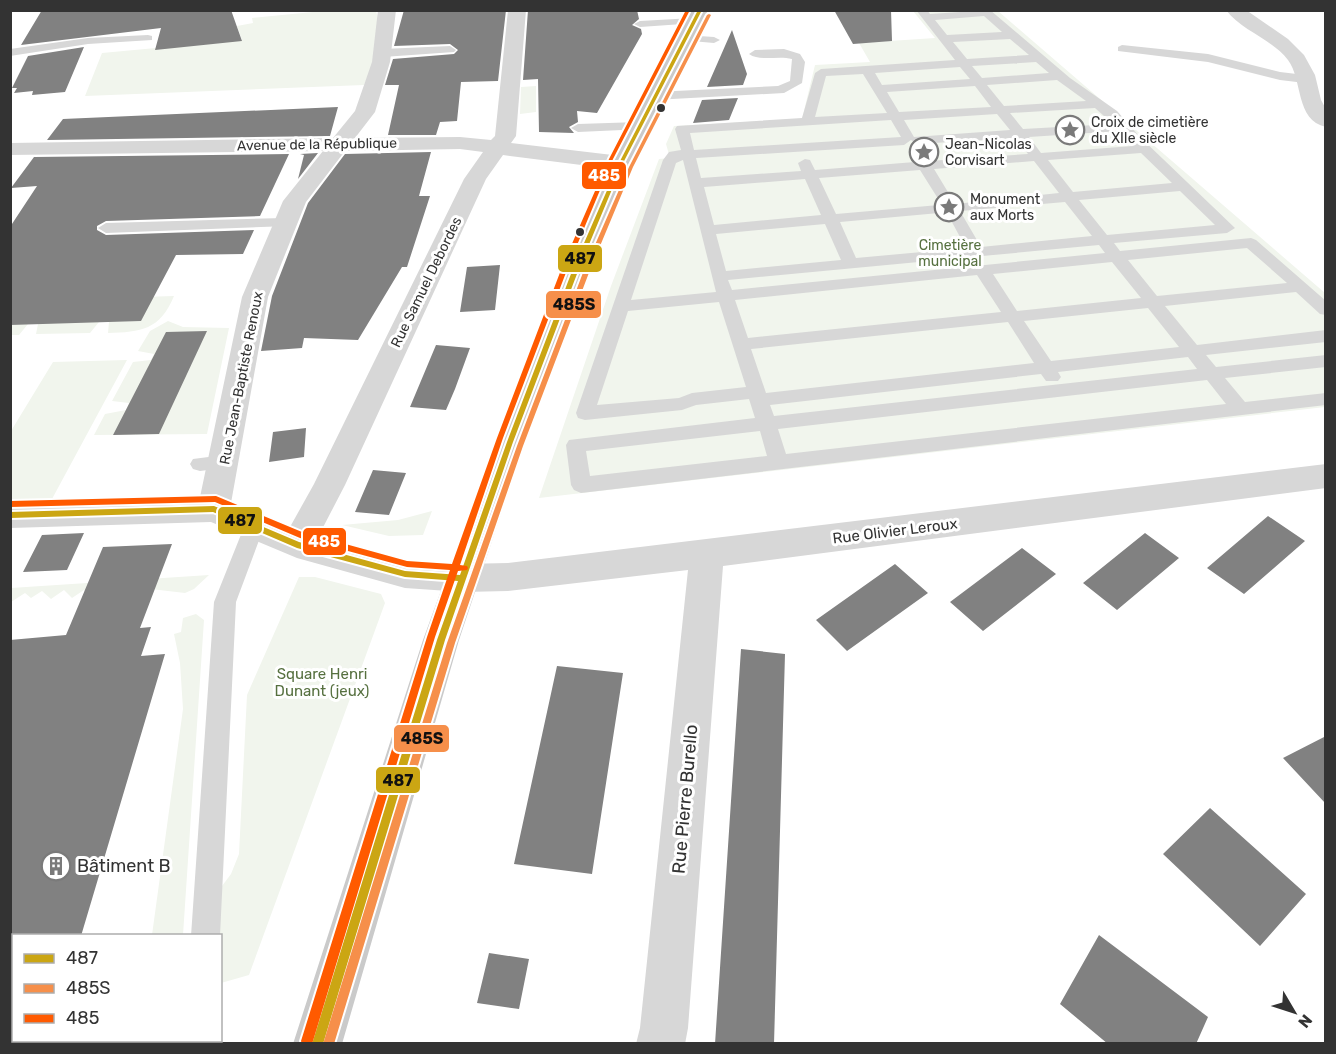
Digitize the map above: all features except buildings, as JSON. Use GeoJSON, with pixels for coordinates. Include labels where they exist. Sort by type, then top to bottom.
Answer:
{"type":"FeatureCollection","features":[{"type":"Feature","properties":{"kind":"main road"},"geometry":{"type":"LineString","coordinates":[[317,1044],[441,640],[506,452],[568,288],[621,163],[692,23]]}},
{"type":"Feature","properties":{"kind":"street","name":"Rue Samuel Debordes"},"geometry":{"type":"LineString","coordinates":[[297,544],[329,485],[475,179],[505,136],[518,10]]}},
{"type":"Feature","properties":{"kind":"street"},"geometry":{"type":"LineString","coordinates":[[1233,10],[1286,48],[1302,66],[1308,97],[1315,111],[1326,121]]}},
{"type":"Feature","properties":{"kind":"street","name":"Rue Jean-Baptiste Renoux"},"geometry":{"type":"LineString","coordinates":[[214,509],[212,463],[255,297],[295,201],[365,112],[383,53],[386,14]]}},
{"type":"Feature","properties":{"kind":"street","name":"Avenue de la République"},"geometry":{"type":"LineString","coordinates":[[10,149],[460,143],[621,163]]}},
{"type":"Feature","properties":{"kind":"street","name":"Rue Olivier Leroux"},"geometry":{"type":"LineString","coordinates":[[297,544],[405,574],[463,578],[508,577],[1326,476]]}},
{"type":"Feature","properties":{"kind":"street"},"geometry":{"type":"LineString","coordinates":[[10,515],[214,509],[297,544]]}},
{"type":"Feature","properties":{"kind":"street","name":"Rue Pierre Burello"},"geometry":{"type":"LineString","coordinates":[[660,1044],[664,1028],[707,554]]}},
{"type":"Feature","properties":{"kind":"lane"},"geometry":{"type":"LineString","coordinates":[[719,276],[1227,228],[1099,104],[1060,76],[985,12],[924,14]]}},
{"type":"Feature","properties":{"kind":"lane"},"geometry":{"type":"LineString","coordinates":[[924,14],[966,63],[1018,134],[1101,239],[1240,409]]}},
{"type":"Feature","properties":{"kind":"lane"},"geometry":{"type":"LineString","coordinates":[[640,24],[692,23],[714,40]]}},
{"type":"Feature","properties":{"kind":"lane"},"geometry":{"type":"LineString","coordinates":[[945,39],[1012,34]]}},
{"type":"Feature","properties":{"kind":"lane"},"geometry":{"type":"LineString","coordinates":[[10,52],[88,41],[148,38]]}},
{"type":"Feature","properties":{"kind":"lane"},"geometry":{"type":"LineString","coordinates":[[1122,49],[1175,57],[1208,58],[1280,76],[1305,79]]}},
{"type":"Feature","properties":{"kind":"lane"},"geometry":{"type":"LineString","coordinates":[[383,53],[450,50]]}},
{"type":"Feature","properties":{"kind":"lane"},"geometry":{"type":"LineString","coordinates":[[648,108],[780,90],[796,83],[799,62],[796,57],[784,53],[755,54]]}},
{"type":"Feature","properties":{"kind":"lane"},"geometry":{"type":"LineString","coordinates":[[807,123],[821,73],[1039,58]]}},
{"type":"Feature","properties":{"kind":"lane"},"geometry":{"type":"LineString","coordinates":[[867,70],[976,251]]}},
{"type":"Feature","properties":{"kind":"lane"},"geometry":{"type":"LineString","coordinates":[[878,89],[1060,76]]}},
{"type":"Feature","properties":{"kind":"lane"},"geometry":{"type":"LineString","coordinates":[[578,128],[648,108],[684,103]]}},
{"type":"Feature","properties":{"kind":"lane"},"geometry":{"type":"LineString","coordinates":[[779,462],[719,276],[682,129],[1099,104]]}},
{"type":"Feature","properties":{"kind":"lane"},"geometry":{"type":"LineString","coordinates":[[787,124],[851,264]]}},
{"type":"Feature","properties":{"kind":"lane"},"geometry":{"type":"LineString","coordinates":[[669,155],[1124,127]]}},
{"type":"Feature","properties":{"kind":"lane"},"geometry":{"type":"LineString","coordinates":[[694,183],[1146,150]]}},
{"type":"Feature","properties":{"kind":"lane"},"geometry":{"type":"LineString","coordinates":[[688,154],[670,160],[585,413],[682,404],[692,399],[758,396],[1047,369],[1326,336]]}},
{"type":"Feature","properties":{"kind":"lane"},"geometry":{"type":"LineString","coordinates":[[707,230],[1185,186]]}},
{"type":"Feature","properties":{"kind":"lane"},"geometry":{"type":"LineString","coordinates":[[106,228],[284,223]]}},
{"type":"Feature","properties":{"kind":"lane"},"geometry":{"type":"LineString","coordinates":[[622,306],[1251,243],[1326,310]]}},
{"type":"Feature","properties":{"kind":"lane"},"geometry":{"type":"LineString","coordinates":[[982,270],[1061,391]]}},
{"type":"Feature","properties":{"kind":"lane"},"geometry":{"type":"LineString","coordinates":[[742,344],[1300,287]]}},
{"type":"Feature","properties":{"kind":"lane"},"geometry":{"type":"LineString","coordinates":[[1326,362],[576,445],[581,485],[1326,399]]}},
{"type":"Feature","properties":{"kind":"lane"},"geometry":{"type":"LineString","coordinates":[[205,934],[225,602],[254,527]]}},
{"type":"Feature","properties":{"kind":"green space"},"geometry":{"type":"Polygon","coordinates":[[[323,11],[376,11],[378,18],[374,62],[364,85],[85,96],[102,53],[242,40],[237,26],[253,23],[252,18],[323,11]]]}},
{"type":"Feature","properties":{"kind":"green space","name":"Cimetière municipal"},"geometry":{"type":"Polygon","coordinates":[[[913,11],[998,11],[1325,293],[1325,407],[539,498],[611,286],[659,159],[670,158],[666,144],[674,126],[802,119],[815,65],[870,62],[859,43],[935,38],[913,11]]]}},
{"type":"Feature","properties":{"kind":"green space"},"geometry":{"type":"Polygon","coordinates":[[[536,86],[536,112],[520,114],[521,87],[536,86]]]}},
{"type":"Feature","properties":{"kind":"green space"},"geometry":{"type":"Polygon","coordinates":[[[174,296],[156,322],[140,330],[108,333],[109,322],[99,322],[90,333],[36,334],[38,324],[28,324],[19,335],[11,335],[10,301],[174,296]]]}},
{"type":"Feature","properties":{"kind":"green space"},"geometry":{"type":"Polygon","coordinates":[[[168,321],[183,327],[229,328],[207,434],[94,435],[105,414],[126,410],[129,403],[112,401],[133,362],[151,360],[154,354],[138,351],[150,331],[168,321]]]}},
{"type":"Feature","properties":{"kind":"green space"},"geometry":{"type":"Polygon","coordinates":[[[127,360],[52,499],[11,500],[11,431],[53,362],[127,360]]]}},
{"type":"Feature","properties":{"kind":"green space"},"geometry":{"type":"Polygon","coordinates":[[[432,511],[423,535],[389,536],[342,525],[398,520],[432,511]]]}},
{"type":"Feature","properties":{"kind":"green space"},"geometry":{"type":"Polygon","coordinates":[[[209,575],[194,589],[185,593],[125,586],[90,596],[84,590],[72,598],[64,590],[51,599],[42,591],[31,598],[25,593],[11,602],[11,588],[209,575]]]}},
{"type":"Feature","properties":{"kind":"green space","name":"Square Henri Dunant (jeux)"},"geometry":{"type":"Polygon","coordinates":[[[299,577],[315,577],[381,594],[385,603],[249,975],[222,983],[222,934],[213,934],[219,890],[231,874],[239,854],[247,695],[299,577]]]}},
{"type":"Feature","properties":{"kind":"green space"},"geometry":{"type":"Polygon","coordinates":[[[196,614],[204,620],[183,934],[152,934],[183,709],[180,663],[174,634],[181,632],[183,618],[196,614]]]}},
{"type":"Feature","properties":{"kind":"transit line","name":"485"},"geometry":{"type":"LineString","coordinates":[[307,1041],[431,637],[500,438],[567,262],[611,159],[688,10]]}},
{"type":"Feature","properties":{"kind":"transit line","name":"487"},"geometry":{"type":"LineString","coordinates":[[317,1044],[441,640],[510,442],[577,266],[621,163],[700,10]]}},
{"type":"Feature","properties":{"kind":"transit line","name":"485S"},"geometry":{"type":"LineString","coordinates":[[328,1044],[451,643],[520,446],[587,270],[631,167],[709,15]]}},
{"type":"Feature","properties":{"kind":"transit line","name":"485"},"geometry":{"type":"LineString","coordinates":[[10,504],[216,499],[300,535],[407,564],[464,568]]}},
{"type":"Feature","properties":{"kind":"transit line","name":"487"},"geometry":{"type":"LineString","coordinates":[[10,515],[214,509],[297,545],[405,574],[463,578]]}},
{"type":"Feature","properties":{"kind":"place","name":"Croix de cimetière du XIIe siècle"},"geometry":{"type":"Point","coordinates":[1070,130]}},
{"type":"Feature","properties":{"kind":"place","name":"Jean-Nicolas Corvisart"},"geometry":{"type":"Point","coordinates":[924,152]}},
{"type":"Feature","properties":{"kind":"place","name":"Monument aux Morts"},"geometry":{"type":"Point","coordinates":[949,207]}},
{"type":"Feature","properties":{"kind":"place","name":"Bâtiment B"},"geometry":{"type":"Point","coordinates":[56,866]}}]}
